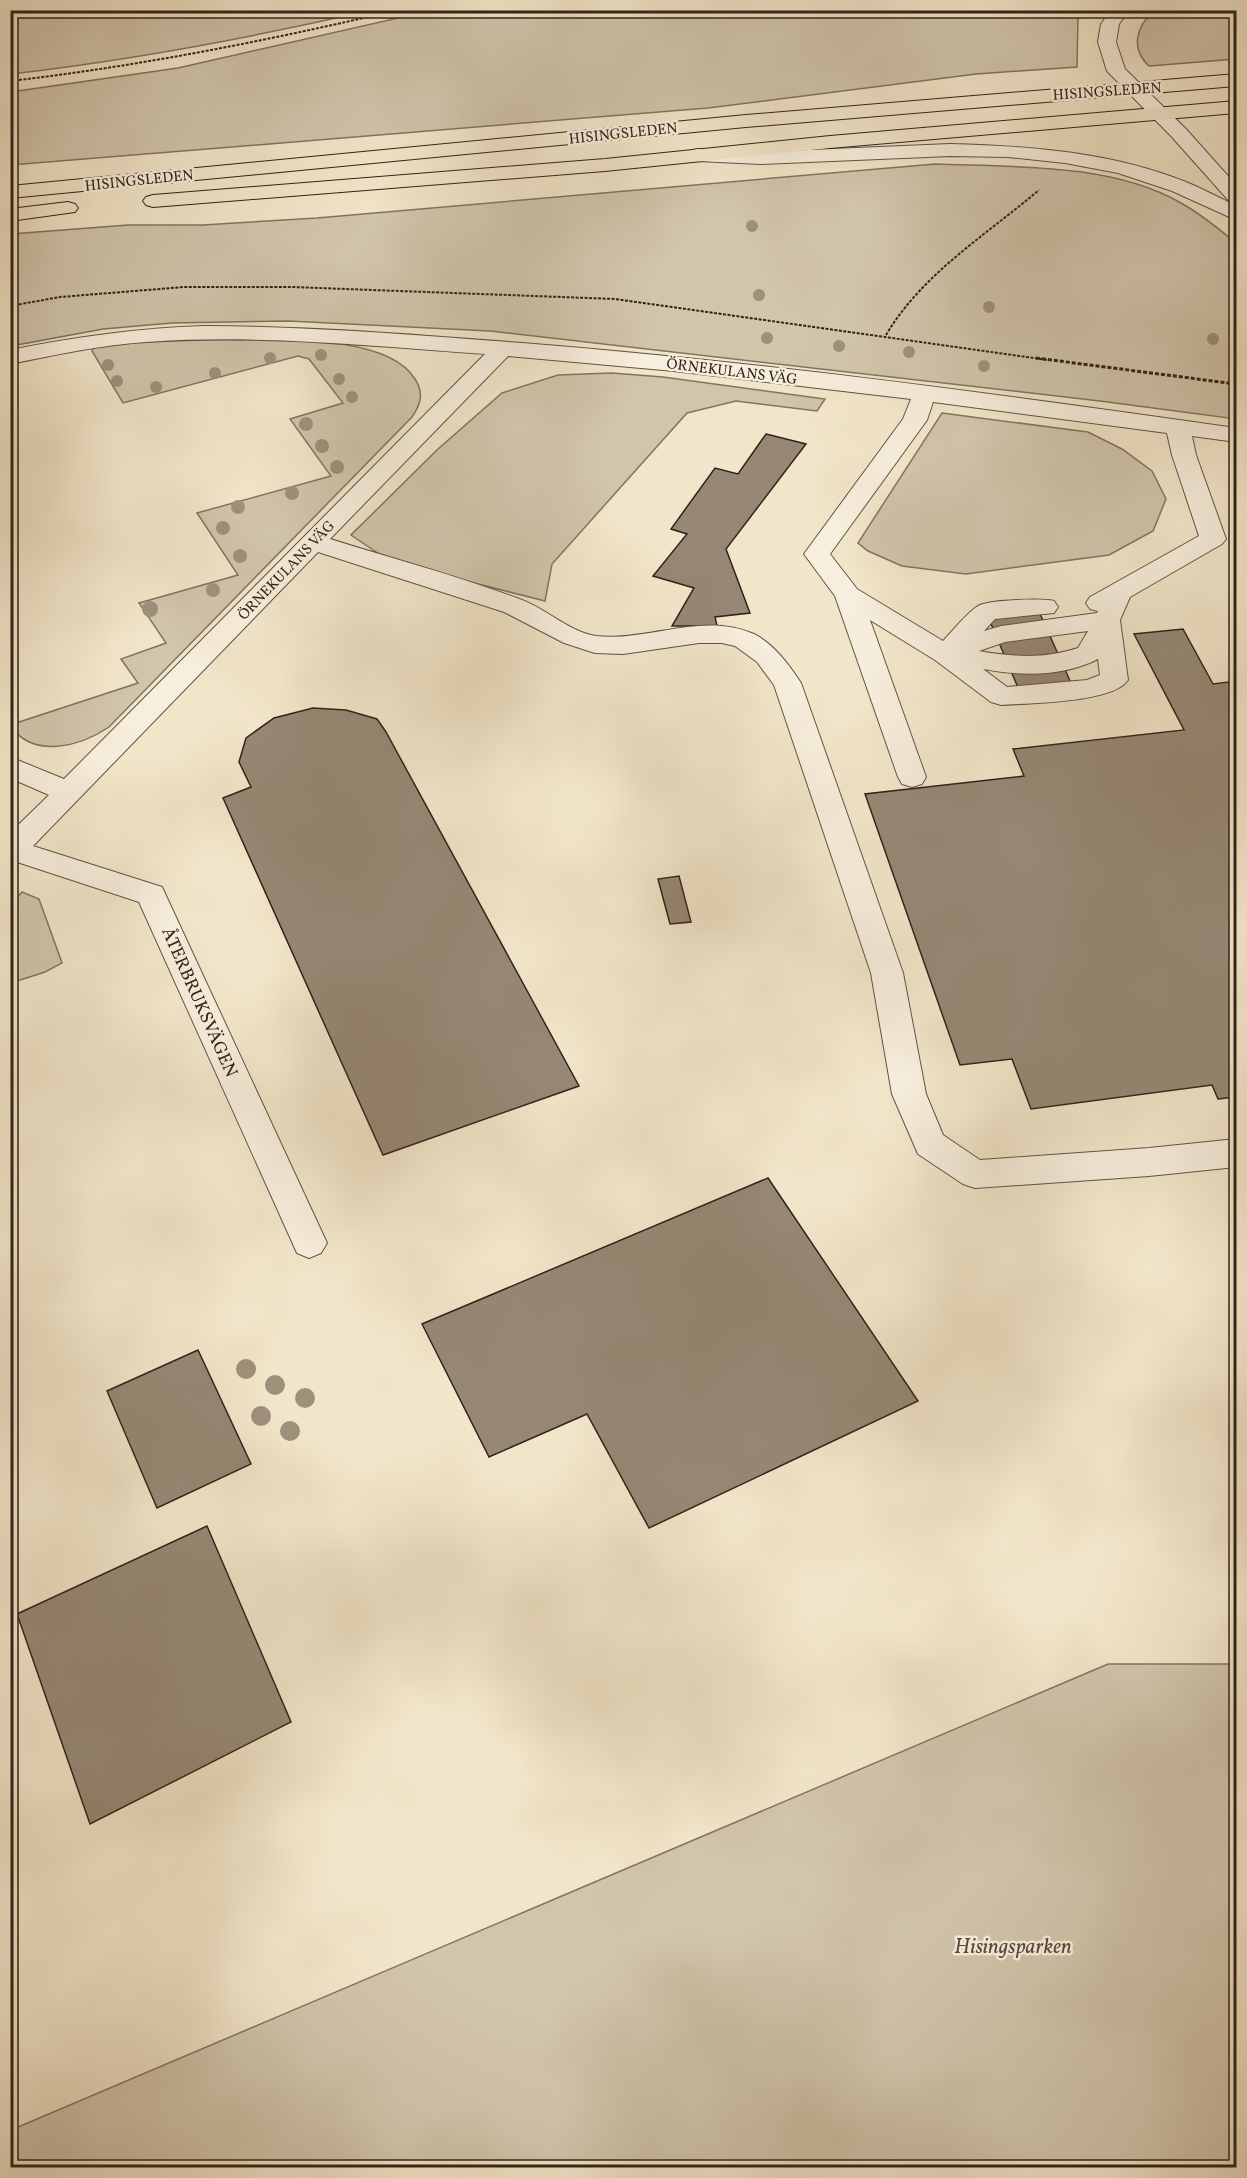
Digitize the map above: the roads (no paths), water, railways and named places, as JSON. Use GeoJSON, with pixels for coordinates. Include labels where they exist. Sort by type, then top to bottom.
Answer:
{"type":"FeatureCollection","features":[{"type":"Feature","properties":{"kind":"highway","name":"HISINGSLEDEN"},"geometry":{"type":"LineString","coordinates":[[10,192],[746,121],[1236,80]]}},
{"type":"Feature","properties":{"kind":"highway","name":"HISINGSLEDEN"},"geometry":{"type":"LineString","coordinates":[[137,202],[1236,107]]}},
{"type":"Feature","properties":{"kind":"highway"},"geometry":{"type":"LineString","coordinates":[[10,186],[93,184]]}},
{"type":"Feature","properties":{"kind":"highway"},"geometry":{"type":"LineString","coordinates":[[10,214],[84,206]]}},
{"type":"Feature","properties":{"kind":"street"},"geometry":{"type":"LineString","coordinates":[[1120,10],[1110,24],[1107,42],[1112,65],[1179,133],[1236,196]]}},
{"type":"Feature","properties":{"kind":"street"},"geometry":{"type":"LineString","coordinates":[[697,155],[767,159],[899,150],[972,149],[1039,153],[1102,162],[1152,175],[1209,198],[1236,214]]}},
{"type":"Feature","properties":{"kind":"street","name":"ÖRNEKULANS VÄG"},"geometry":{"type":"LineString","coordinates":[[10,357],[101,340],[162,334],[281,333],[584,354],[925,393],[1236,435]]}},
{"type":"Feature","properties":{"kind":"street","name":"ÖRNEKULANS VÄG"},"geometry":{"type":"LineString","coordinates":[[11,851],[502,349]]}},
{"type":"Feature","properties":{"kind":"street"},"geometry":{"type":"LineString","coordinates":[[912,777],[848,595],[817,554],[915,420],[925,393]]}},
{"type":"Feature","properties":{"kind":"street"},"geometry":{"type":"LineString","coordinates":[[945,654],[988,611],[1097,605],[1225,543],[1184,455],[1178,427]]}},
{"type":"Feature","properties":{"kind":"street"},"geometry":{"type":"LineString","coordinates":[[314,542],[515,607],[571,637],[592,644],[635,645],[687,634],[734,636],[758,647],[774,662],[787,683],[887,974],[909,1094],[930,1144],[975,1174],[1149,1162],[1236,1153]]}},
{"type":"Feature","properties":{"kind":"street"},"geometry":{"type":"LineString","coordinates":[[945,654],[1014,667],[1060,664],[1088,654],[1107,620],[1118,593]]}},
{"type":"Feature","properties":{"kind":"street"},"geometry":{"type":"LineString","coordinates":[[848,595],[945,654],[1001,696],[1090,689],[1114,680],[1107,620]]}},
{"type":"Feature","properties":{"kind":"street"},"geometry":{"type":"LineString","coordinates":[[945,654],[1001,634],[1107,620]]}},
{"type":"Feature","properties":{"kind":"street"},"geometry":{"type":"LineString","coordinates":[[10,767],[69,792]]}},
{"type":"Feature","properties":{"kind":"street","name":"ÅTERBRUKSVÄGEN"},"geometry":{"type":"LineString","coordinates":[[11,851],[151,895],[309,1243]]}},
{"type":"Feature","properties":{"kind":"park label","name":"Hisingsparken"},"geometry":{"type":"Point","coordinates":[1013,1946]}}]}
